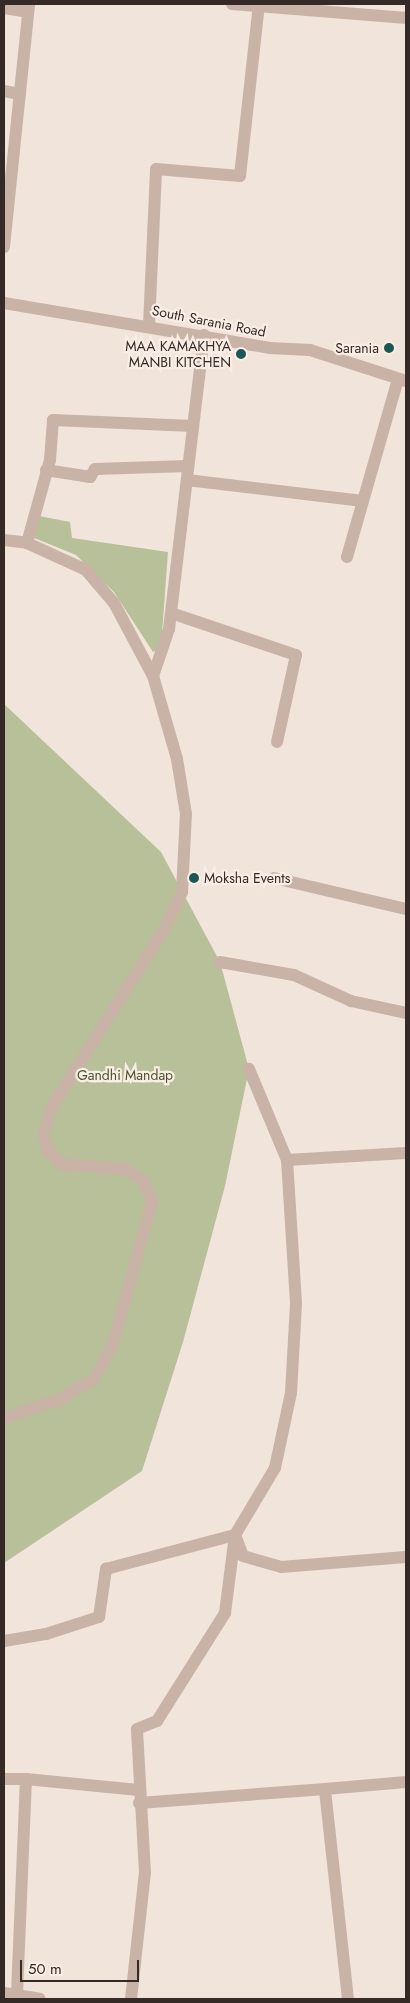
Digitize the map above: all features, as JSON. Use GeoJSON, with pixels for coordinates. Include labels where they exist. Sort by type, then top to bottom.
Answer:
{"type":"FeatureCollection","features":[{"type":"Feature","properties":{"kind":"street"},"geometry":{"type":"LineString","coordinates":[[232,4],[406,18]]}},
{"type":"Feature","properties":{"kind":"street"},"geometry":{"type":"LineString","coordinates":[[148,325],[156,169],[240,176],[259,6]]}},
{"type":"Feature","properties":{"kind":"street"},"geometry":{"type":"LineString","coordinates":[[4,8],[28,8],[20,94],[7,172],[4,247]]}},
{"type":"Feature","properties":{"kind":"street"},"geometry":{"type":"LineString","coordinates":[[4,92],[20,94]]}},
{"type":"Feature","properties":{"kind":"street","name":"South Sarania Road"},"geometry":{"type":"LineString","coordinates":[[4,303],[310,350],[402,380]]}},
{"type":"Feature","properties":{"kind":"street"},"geometry":{"type":"LineString","coordinates":[[153,676],[171,613],[204,335]]}},
{"type":"Feature","properties":{"kind":"street"},"geometry":{"type":"LineString","coordinates":[[347,556],[402,380]]}},
{"type":"Feature","properties":{"kind":"street"},"geometry":{"type":"LineString","coordinates":[[27,543],[46,470],[53,420],[193,426]]}},
{"type":"Feature","properties":{"kind":"street"},"geometry":{"type":"LineString","coordinates":[[46,470],[90,477],[95,469],[188,466]]}},
{"type":"Feature","properties":{"kind":"street"},"geometry":{"type":"LineString","coordinates":[[187,480],[363,501]]}},
{"type":"Feature","properties":{"kind":"street"},"geometry":{"type":"LineString","coordinates":[[4,540],[27,543],[86,570],[114,603],[153,676],[177,759],[186,814],[182,892],[162,933],[51,1108],[44,1134],[47,1150],[61,1164],[125,1169],[144,1181],[152,1202],[112,1347],[94,1379],[58,1400],[4,1418]]}},
{"type":"Feature","properties":{"kind":"street"},"geometry":{"type":"LineString","coordinates":[[171,613],[296,655],[277,742]]}},
{"type":"Feature","properties":{"kind":"street"},"geometry":{"type":"LineString","coordinates":[[274,878],[406,909]]}},
{"type":"Feature","properties":{"kind":"street"},"geometry":{"type":"LineString","coordinates":[[220,962],[294,975],[351,1001],[406,1012]]}},
{"type":"Feature","properties":{"kind":"street"},"geometry":{"type":"LineString","coordinates":[[132,1999],[145,1873],[138,1790],[137,1729],[157,1721],[225,1612],[235,1535],[275,1468],[291,1392],[296,1303],[287,1160],[249,1069]]}},
{"type":"Feature","properties":{"kind":"street"},"geometry":{"type":"LineString","coordinates":[[287,1160],[406,1153]]}},
{"type":"Feature","properties":{"kind":"street"},"geometry":{"type":"LineString","coordinates":[[235,1535],[243,1556],[281,1567],[406,1557]]}},
{"type":"Feature","properties":{"kind":"street"},"geometry":{"type":"LineString","coordinates":[[4,1641],[46,1634],[99,1617],[106,1569],[235,1535]]}},
{"type":"Feature","properties":{"kind":"street"},"geometry":{"type":"LineString","coordinates":[[4,1780],[26,1779],[138,1790]]}},
{"type":"Feature","properties":{"kind":"street"},"geometry":{"type":"LineString","coordinates":[[17,1995],[26,1779]]}},
{"type":"Feature","properties":{"kind":"street"},"geometry":{"type":"LineString","coordinates":[[139,1803],[406,1782]]}},
{"type":"Feature","properties":{"kind":"street"},"geometry":{"type":"LineString","coordinates":[[325,1789],[348,1999]]}},
{"type":"Feature","properties":{"kind":"street"},"geometry":{"type":"LineString","coordinates":[[4,1992],[40,1999]]}},
{"type":"Feature","properties":{"kind":"green space"},"geometry":{"type":"Polygon","coordinates":[[[34,515],[70,522],[72,538],[168,552],[161,647],[153,652],[114,592],[76,555],[27,535],[34,515]]]}},
{"type":"Feature","properties":{"kind":"green space","name":"Gandhi Mandap"},"geometry":{"type":"Polygon","coordinates":[[[4,704],[161,852],[220,962],[249,1069],[225,1186],[183,1342],[142,1471],[4,1563],[4,704]]]}},
{"type":"Feature","properties":{"kind":"place","name":"Sarania"},"geometry":{"type":"Point","coordinates":[389,348]}},
{"type":"Feature","properties":{"kind":"place","name":"MAA KAMAKHYA MANBI KITCHEN"},"geometry":{"type":"Point","coordinates":[241,354]}},
{"type":"Feature","properties":{"kind":"place","name":"Moksha Events"},"geometry":{"type":"Point","coordinates":[194,878]}}]}
